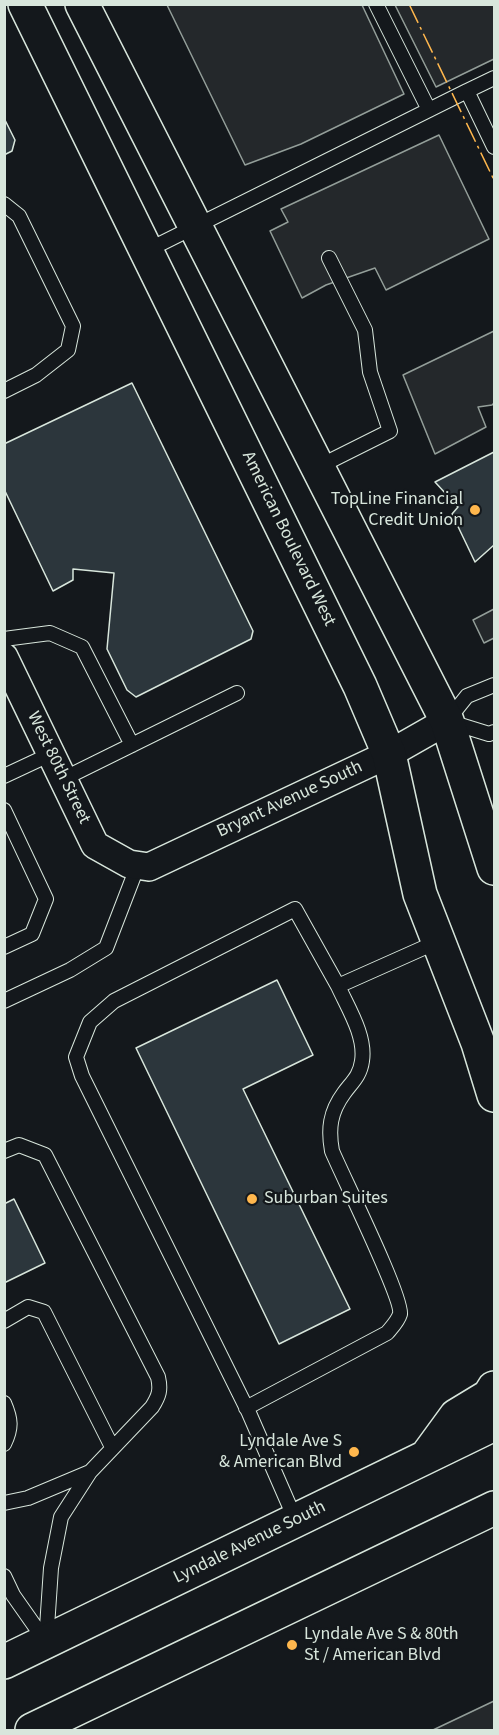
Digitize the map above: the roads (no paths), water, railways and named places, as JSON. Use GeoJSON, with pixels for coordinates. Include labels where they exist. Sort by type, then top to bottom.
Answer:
{"type":"FeatureCollection","features":[{"type":"Feature","properties":{"kind":"main road","name":"American Boulevard West"},"geometry":{"type":"LineString","coordinates":[[25,4],[360,686],[389,754],[420,894],[478,1043],[495,1095]]}},
{"type":"Feature","properties":{"kind":"main road"},"geometry":{"type":"LineString","coordinates":[[82,4],[447,721],[495,868]]}},
{"type":"Feature","properties":{"kind":"main road"},"geometry":{"type":"LineString","coordinates":[[425,1458],[456,1416],[489,1396],[495,1388]]}},
{"type":"Feature","properties":{"kind":"main road","name":"Lyndale Avenue South"},"geometry":{"type":"LineString","coordinates":[[4,1662],[495,1424]]}},
{"type":"Feature","properties":{"kind":"main road"},"geometry":{"type":"LineString","coordinates":[[32,1731],[486,1516]]}},
{"type":"Feature","properties":{"kind":"street","name":"West 80th Street"},"geometry":{"type":"LineString","coordinates":[[4,657],[95,844],[133,865]]}},
{"type":"Feature","properties":{"kind":"street","name":"Bryant Avenue South"},"geometry":{"type":"LineString","coordinates":[[133,865],[149,867],[389,754],[447,721]]}},
{"type":"Feature","properties":{"kind":"lane"},"geometry":{"type":"LineString","coordinates":[[376,4],[429,110]]}},
{"type":"Feature","properties":{"kind":"lane"},"geometry":{"type":"LineString","coordinates":[[146,251],[495,78]]}},
{"type":"Feature","properties":{"kind":"lane"},"geometry":{"type":"LineString","coordinates":[[467,91],[495,147]]}},
{"type":"Feature","properties":{"kind":"lane"},"geometry":{"type":"LineString","coordinates":[[4,204],[19,216],[73,326],[68,350],[36,375],[4,391]]}},
{"type":"Feature","properties":{"kind":"lane"},"geometry":{"type":"LineString","coordinates":[[318,467],[390,431],[370,372],[365,330],[329,258]]}},
{"type":"Feature","properties":{"kind":"lane"},"geometry":{"type":"LineString","coordinates":[[4,639],[50,633],[82,648],[132,745]]}},
{"type":"Feature","properties":{"kind":"lane"},"geometry":{"type":"LineString","coordinates":[[495,685],[467,696],[447,721],[489,734],[495,732]]}},
{"type":"Feature","properties":{"kind":"lane"},"geometry":{"type":"LineString","coordinates":[[63,779],[237,693]]}},
{"type":"Feature","properties":{"kind":"lane"},"geometry":{"type":"LineString","coordinates":[[4,776],[51,754]]}},
{"type":"Feature","properties":{"kind":"lane"},"geometry":{"type":"LineString","coordinates":[[4,810],[46,899],[32,934],[4,947]]}},
{"type":"Feature","properties":{"kind":"lane"},"geometry":{"type":"LineString","coordinates":[[4,1001],[70,970],[106,948],[133,865]]}},
{"type":"Feature","properties":{"kind":"lane"},"geometry":{"type":"LineString","coordinates":[[246,1408],[387,1333],[400,1314],[399,1303],[389,1278],[332,1151],[328,1129],[335,1108],[358,1075],[363,1059],[360,1038],[338,986],[296,909],[114,1001],[90,1022],[76,1057],[82,1076],[246,1408],[296,1521]]}},
{"type":"Feature","properties":{"kind":"lane"},"geometry":{"type":"LineString","coordinates":[[338,986],[439,941]]}},
{"type":"Feature","properties":{"kind":"lane"},"geometry":{"type":"LineString","coordinates":[[4,1151],[19,1145],[45,1155],[158,1377],[159,1396],[152,1407],[90,1472],[61,1517],[51,1568],[46,1642]]}},
{"type":"Feature","properties":{"kind":"lane"},"geometry":{"type":"LineString","coordinates":[[4,1321],[28,1307],[44,1311],[112,1448]]}},
{"type":"Feature","properties":{"kind":"lane"},"geometry":{"type":"LineString","coordinates":[[4,1402],[11,1418],[10,1433],[4,1444]]}},
{"type":"Feature","properties":{"kind":"lane"},"geometry":{"type":"LineString","coordinates":[[4,1503],[28,1498],[90,1472]]}},
{"type":"Feature","properties":{"kind":"lane"},"geometry":{"type":"LineString","coordinates":[[4,1576],[13,1595],[46,1642]]}},
{"type":"Feature","properties":{"kind":"place","name":"TopLine Financial Credit Union"},"geometry":{"type":"Point","coordinates":[475,510]}},
{"type":"Feature","properties":{"kind":"place","name":"Suburban Suites"},"geometry":{"type":"Point","coordinates":[252,1199]}},
{"type":"Feature","properties":{"kind":"place","name":"Lyndale Ave S & American Blvd"},"geometry":{"type":"Point","coordinates":[354,1452]}},
{"type":"Feature","properties":{"kind":"place","name":"Lyndale Ave S & 80th St / American Blvd"},"geometry":{"type":"Point","coordinates":[292,1645]}}]}
